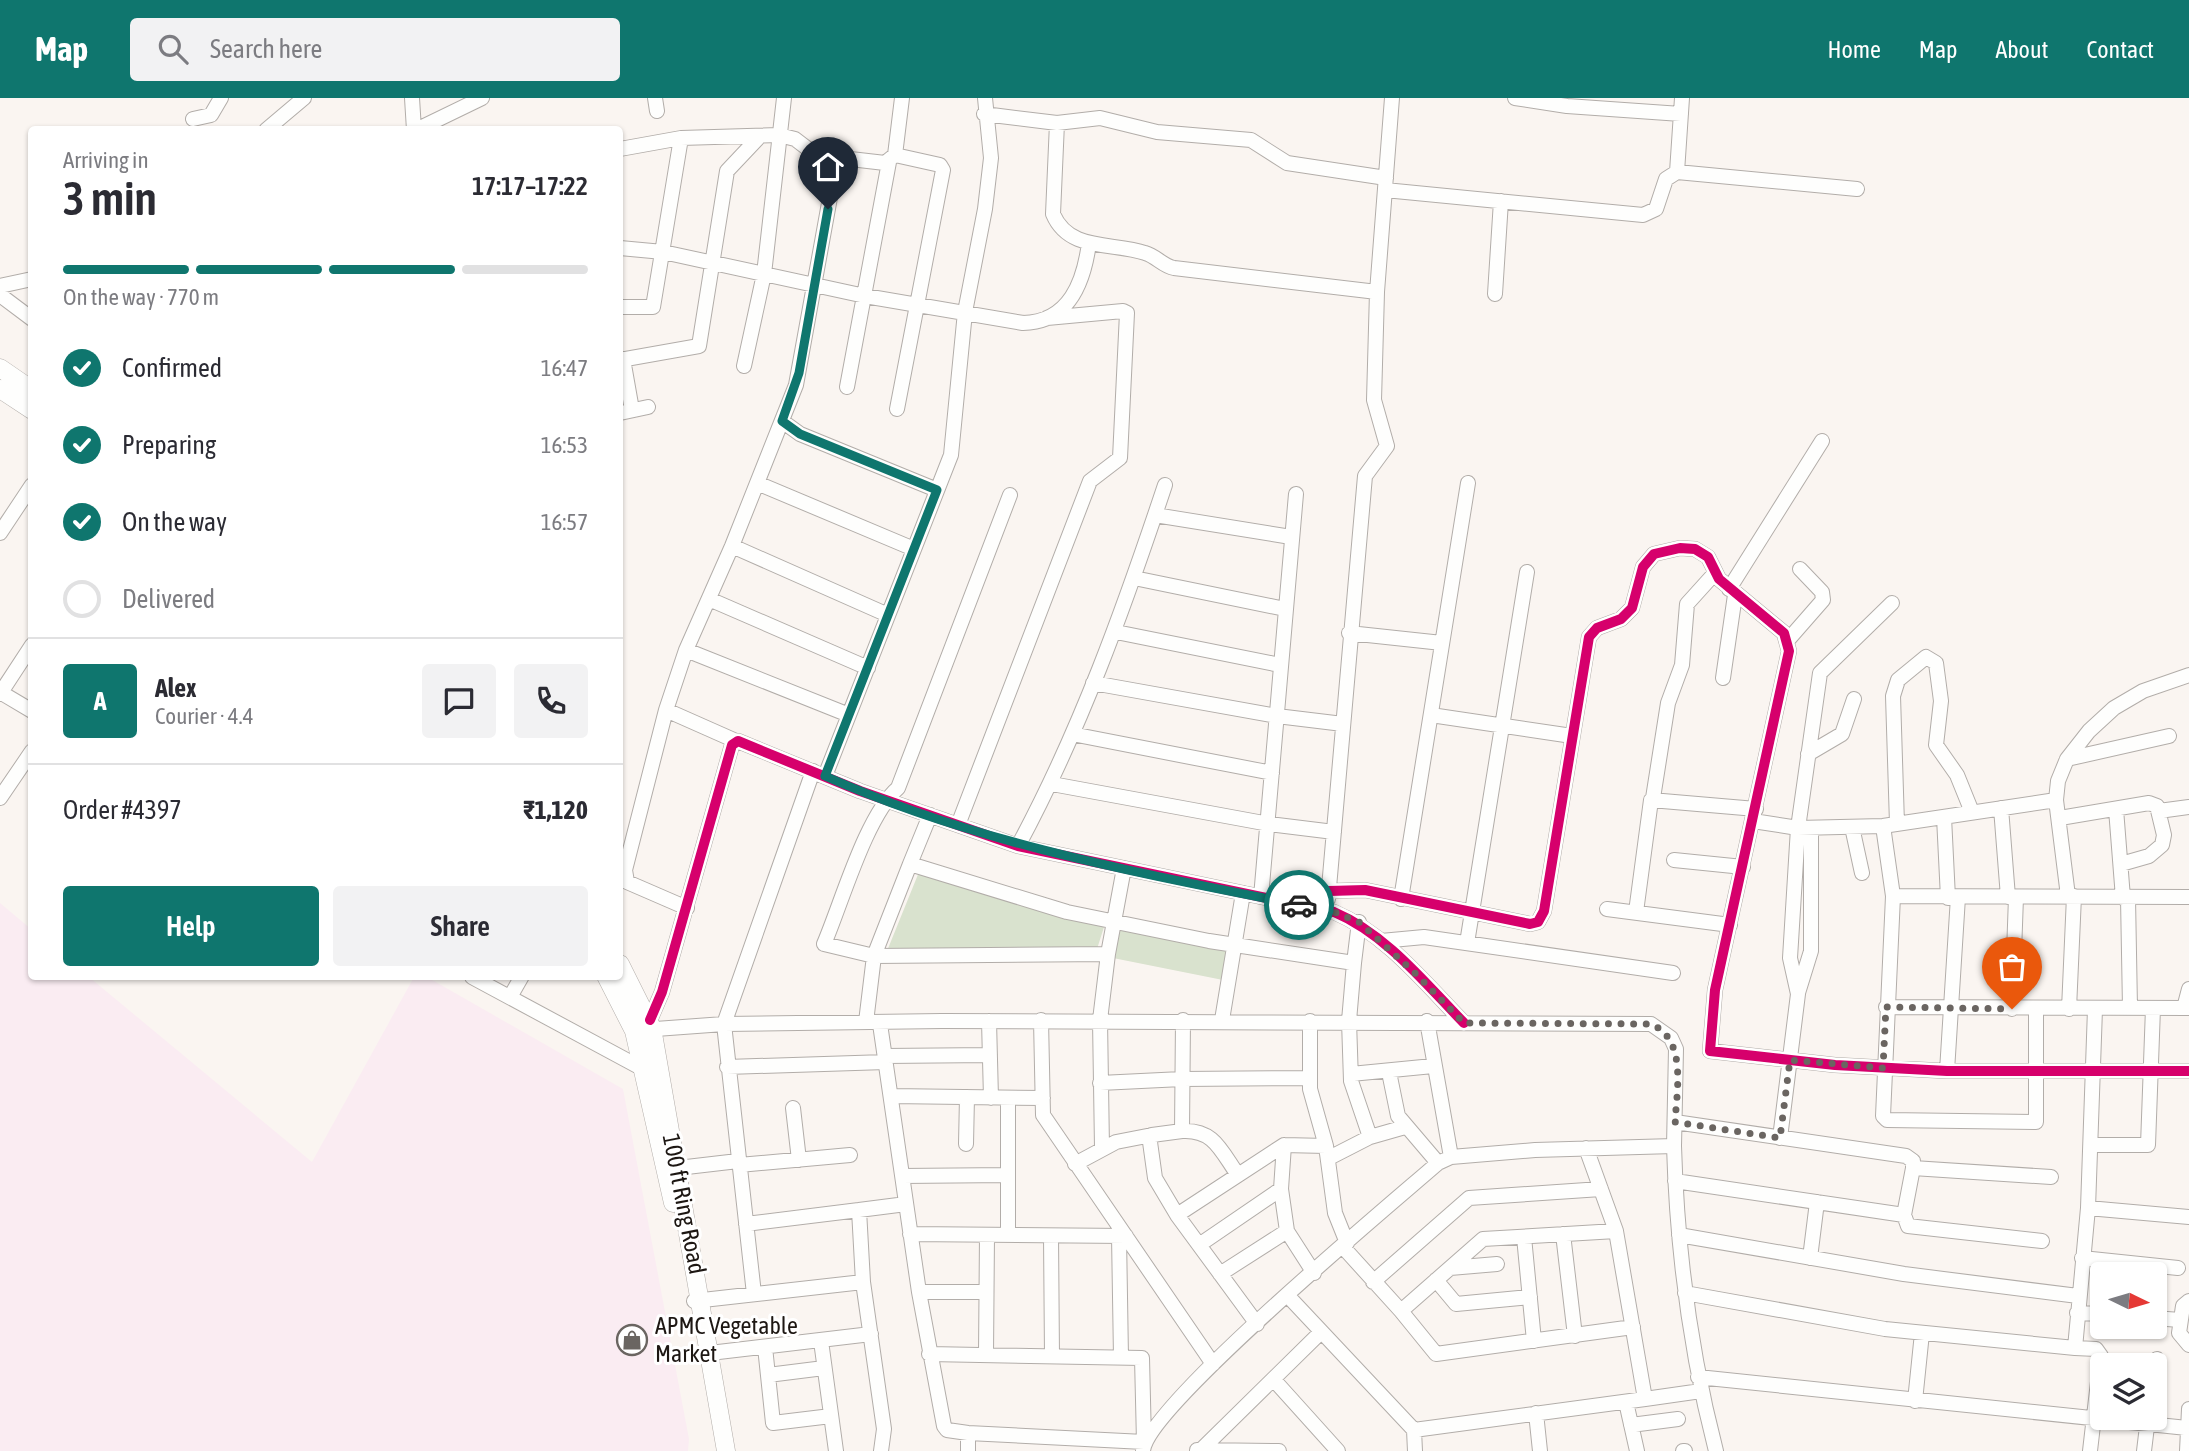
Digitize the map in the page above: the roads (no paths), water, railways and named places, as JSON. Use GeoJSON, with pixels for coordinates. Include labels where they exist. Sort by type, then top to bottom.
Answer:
{"type":"FeatureCollection","features":[{"type":"Feature","properties":{"kind":"main road"},"geometry":{"type":"LineString","coordinates":[[0,368],[28,387]]}},
{"type":"Feature","properties":{"kind":"main road"},"geometry":{"type":"LineString","coordinates":[[0,389],[28,407]]}},
{"type":"Feature","properties":{"kind":"main road","name":"100 ft Ring Road"},"geometry":{"type":"LineString","coordinates":[[623,972],[645,1027],[678,1168],[719,1451]]}},
{"type":"Feature","properties":{"kind":"main road","name":"100 ft Ring Road"},"geometry":{"type":"LineString","coordinates":[[609,980],[645,1027],[643,1069],[710,1353],[726,1451]]}},
{"type":"Feature","properties":{"kind":"street"},"geometry":{"type":"LineString","coordinates":[[193,119],[211,116],[221,98]]}},
{"type":"Feature","properties":{"kind":"street"},"geometry":{"type":"LineString","coordinates":[[271,126],[304,98]]}},
{"type":"Feature","properties":{"kind":"street"},"geometry":{"type":"LineString","coordinates":[[412,98],[415,126]]}},
{"type":"Feature","properties":{"kind":"street"},"geometry":{"type":"LineString","coordinates":[[423,126],[482,98]]}},
{"type":"Feature","properties":{"kind":"street"},"geometry":{"type":"LineString","coordinates":[[744,366],[764,274],[784,98]]}},
{"type":"Feature","properties":{"kind":"street"},"geometry":{"type":"LineString","coordinates":[[847,387],[902,98]]}},
{"type":"Feature","properties":{"kind":"street"},"geometry":{"type":"LineString","coordinates":[[754,1294],[724,1024],[819,773],[849,715],[951,455],[965,312],[985,209],[991,158],[984,114],[985,98]]}},
{"type":"Feature","properties":{"kind":"street"},"geometry":{"type":"LineString","coordinates":[[1327,910],[1349,634],[1365,476],[1387,446],[1374,408],[1377,292],[1392,98]]}},
{"type":"Feature","properties":{"kind":"street"},"geometry":{"type":"LineString","coordinates":[[1515,98],[1567,106],[1681,114]]}},
{"type":"Feature","properties":{"kind":"street"},"geometry":{"type":"LineString","coordinates":[[1677,172],[1682,98]]}},
{"type":"Feature","properties":{"kind":"street"},"geometry":{"type":"LineString","coordinates":[[984,114],[1057,123],[1100,118],[1157,132],[1251,140],[1287,163],[1385,184],[1501,201],[1643,215],[1656,209],[1666,179],[1677,172],[1857,189]]}},
{"type":"Feature","properties":{"kind":"street"},"geometry":{"type":"LineString","coordinates":[[1057,123],[1053,214],[1069,235],[1089,243],[1142,252],[1174,268],[1377,292]]}},
{"type":"Feature","properties":{"kind":"street"},"geometry":{"type":"LineString","coordinates":[[623,148],[681,138],[779,135],[795,139],[812,153],[837,159],[892,159],[942,166],[897,409]]}},
{"type":"Feature","properties":{"kind":"street"},"geometry":{"type":"LineString","coordinates":[[623,359],[699,345],[727,171],[760,136]]}},
{"type":"Feature","properties":{"kind":"street"},"geometry":{"type":"LineString","coordinates":[[623,307],[653,307],[681,138]]}},
{"type":"Feature","properties":{"kind":"street"},"geometry":{"type":"LineString","coordinates":[[687,908],[627,883],[624,875],[666,710],[686,650],[732,546],[799,373],[837,159]]}},
{"type":"Feature","properties":{"kind":"street"},"geometry":{"type":"LineString","coordinates":[[1495,294],[1501,201]]}},
{"type":"Feature","properties":{"kind":"street"},"geometry":{"type":"LineString","coordinates":[[1046,318],[1079,288],[1089,243]]}},
{"type":"Feature","properties":{"kind":"street"},"geometry":{"type":"LineString","coordinates":[[623,248],[663,252],[865,296],[1023,323],[1046,318],[1123,311],[1127,313],[1121,458],[1090,481],[958,825]]}},
{"type":"Feature","properties":{"kind":"street"},"geometry":{"type":"LineString","coordinates":[[0,286],[28,280]]}},
{"type":"Feature","properties":{"kind":"street"},"geometry":{"type":"LineString","coordinates":[[0,295],[28,316]]}},
{"type":"Feature","properties":{"kind":"street"},"geometry":{"type":"LineString","coordinates":[[623,380],[626,411],[648,407]]}},
{"type":"Feature","properties":{"kind":"street"},"geometry":{"type":"LineString","coordinates":[[782,421],[800,434],[937,490]]}},
{"type":"Feature","properties":{"kind":"street"},"geometry":{"type":"LineString","coordinates":[[1723,678],[1732,592],[1822,441]]}},
{"type":"Feature","properties":{"kind":"street"},"geometry":{"type":"LineString","coordinates":[[1401,899],[1468,482]]}},
{"type":"Feature","properties":{"kind":"street"},"geometry":{"type":"LineString","coordinates":[[757,483],[914,549]]}},
{"type":"Feature","properties":{"kind":"street"},"geometry":{"type":"LineString","coordinates":[[1018,845],[1052,784],[1116,632],[1165,485]]}},
{"type":"Feature","properties":{"kind":"street"},"geometry":{"type":"LineString","coordinates":[[0,533],[28,491]]}},
{"type":"Feature","properties":{"kind":"street"},"geometry":{"type":"LineString","coordinates":[[1261,897],[1296,494]]}},
{"type":"Feature","properties":{"kind":"street"},"geometry":{"type":"LineString","coordinates":[[1010,495],[898,788],[885,800],[824,944],[874,956],[1108,954]]}},
{"type":"Feature","properties":{"kind":"street"},"geometry":{"type":"LineString","coordinates":[[1155,515],[1291,537]]}},
{"type":"Feature","properties":{"kind":"street"},"geometry":{"type":"LineString","coordinates":[[732,546],[888,615]]}},
{"type":"Feature","properties":{"kind":"street"},"geometry":{"type":"LineString","coordinates":[[1329,891],[1365,890],[1530,924],[1542,917],[1589,637],[1598,628],[1621,619],[1632,608],[1647,562],[1654,554],[1667,550],[1695,549],[1708,557],[1714,573],[1732,592],[1784,633],[1789,651],[1715,990],[1710,1051],[1883,1068],[1947,1071],[2189,1071]]}},
{"type":"Feature","properties":{"kind":"street"},"geometry":{"type":"LineString","coordinates":[[1788,640],[1823,600],[1822,592],[1800,569]]}},
{"type":"Feature","properties":{"kind":"street"},"geometry":{"type":"LineString","coordinates":[[1467,943],[1527,572]]}},
{"type":"Feature","properties":{"kind":"street"},"geometry":{"type":"LineString","coordinates":[[1636,912],[1649,803],[1653,798],[1668,703],[1682,665],[1688,604],[1714,573]]}},
{"type":"Feature","properties":{"kind":"street"},"geometry":{"type":"LineString","coordinates":[[1134,578],[1285,609]]}},
{"type":"Feature","properties":{"kind":"street"},"geometry":{"type":"LineString","coordinates":[[709,599],[867,668]]}},
{"type":"Feature","properties":{"kind":"street"},"geometry":{"type":"LineString","coordinates":[[1798,994],[1790,958],[1805,828],[1808,754],[1820,673],[1892,603]]}},
{"type":"Feature","properties":{"kind":"street"},"geometry":{"type":"LineString","coordinates":[[1116,632],[1280,665]]}},
{"type":"Feature","properties":{"kind":"street"},"geometry":{"type":"LineString","coordinates":[[1349,634],[1442,643]]}},
{"type":"Feature","properties":{"kind":"street"},"geometry":{"type":"LineString","coordinates":[[686,650],[849,715]]}},
{"type":"Feature","properties":{"kind":"street"},"geometry":{"type":"LineString","coordinates":[[28,651],[0,693],[28,709]]}},
{"type":"Feature","properties":{"kind":"street"},"geometry":{"type":"LineString","coordinates":[[1972,812],[1961,782],[1936,745],[1941,701],[1936,663],[1926,657],[1898,680],[1893,696],[1890,825],[1893,896],[1883,1068],[1883,1116],[1887,1120],[2036,1122],[2036,1009]]}},
{"type":"Feature","properties":{"kind":"street"},"geometry":{"type":"LineString","coordinates":[[2069,1009],[2071,896],[2056,800],[2058,781],[2067,759],[2114,708],[2143,691],[2189,676]]}},
{"type":"Feature","properties":{"kind":"street"},"geometry":{"type":"LineString","coordinates":[[1093,683],[1277,716],[1343,724]]}},
{"type":"Feature","properties":{"kind":"street"},"geometry":{"type":"LineString","coordinates":[[1808,754],[1842,734],[1854,699]]}},
{"type":"Feature","properties":{"kind":"street"},"geometry":{"type":"LineString","coordinates":[[666,710],[885,800],[1018,845],[1327,910],[1359,922],[1464,1023]]}},
{"type":"Feature","properties":{"kind":"street"},"geometry":{"type":"LineString","coordinates":[[1430,715],[1572,736]]}},
{"type":"Feature","properties":{"kind":"street"},"geometry":{"type":"LineString","coordinates":[[1072,734],[1272,773]]}},
{"type":"Feature","properties":{"kind":"street"},"geometry":{"type":"LineString","coordinates":[[2067,759],[2169,736]]}},
{"type":"Feature","properties":{"kind":"street"},"geometry":{"type":"LineString","coordinates":[[736,741],[662,992],[645,1027],[1041,1020],[1222,1020],[1651,1024],[1660,1028],[1671,1038],[1676,1049],[1674,1146],[1679,1235],[1685,1293],[1700,1384],[1716,1451]]}},
{"type":"Feature","properties":{"kind":"street"},"geometry":{"type":"LineString","coordinates":[[0,797],[28,757]]}},
{"type":"Feature","properties":{"kind":"street"},"geometry":{"type":"LineString","coordinates":[[1052,784],[1269,824],[1334,832]]}},
{"type":"Feature","properties":{"kind":"street"},"geometry":{"type":"LineString","coordinates":[[1653,798],[1754,815],[1805,828],[1890,825],[2056,800]]}},
{"type":"Feature","properties":{"kind":"street"},"geometry":{"type":"LineString","coordinates":[[2060,818],[2149,803],[2157,806],[2164,835],[2159,850],[2142,860],[2121,864]]}},
{"type":"Feature","properties":{"kind":"street"},"geometry":{"type":"LineString","coordinates":[[2159,811],[2189,807]]}},
{"type":"Feature","properties":{"kind":"street"},"geometry":{"type":"LineString","coordinates":[[2001,808],[2012,897],[2012,1009]]}},
{"type":"Feature","properties":{"kind":"street"},"geometry":{"type":"LineString","coordinates":[[2116,809],[2125,898],[2130,1008]]}},
{"type":"Feature","properties":{"kind":"street"},"geometry":{"type":"LineString","coordinates":[[930,815],[874,956],[873,1023],[886,1059],[919,1292],[944,1426],[947,1430],[968,1433],[1144,1447]]}},
{"type":"Feature","properties":{"kind":"street"},"geometry":{"type":"LineString","coordinates":[[1944,817],[1953,897],[1947,1071]]}},
{"type":"Feature","properties":{"kind":"street"},"geometry":{"type":"LineString","coordinates":[[1852,827],[1862,873]]}},
{"type":"Feature","properties":{"kind":"street"},"geometry":{"type":"LineString","coordinates":[[1780,1138],[1798,994],[1811,951],[1805,828]]}},
{"type":"Feature","properties":{"kind":"street"},"geometry":{"type":"LineString","coordinates":[[1674,860],[1743,867]]}},
{"type":"Feature","properties":{"kind":"street"},"geometry":{"type":"LineString","coordinates":[[910,864],[1068,912],[1235,945],[1354,963]]}},
{"type":"Feature","properties":{"kind":"street"},"geometry":{"type":"LineString","coordinates":[[1102,1147],[1100,1020],[1108,954],[1124,868]]}},
{"type":"Feature","properties":{"kind":"street"},"geometry":{"type":"LineString","coordinates":[[1222,1020],[1244,893]]}},
{"type":"Feature","properties":{"kind":"street"},"geometry":{"type":"LineString","coordinates":[[1893,896],[2189,897]]}},
{"type":"Feature","properties":{"kind":"street"},"geometry":{"type":"LineString","coordinates":[[1607,909],[1730,925]]}},
{"type":"Feature","properties":{"kind":"street"},"geometry":{"type":"LineString","coordinates":[[1359,922],[1349,1021],[1351,1074],[1354,1095],[1370,1137]]}},
{"type":"Feature","properties":{"kind":"street"},"geometry":{"type":"LineString","coordinates":[[1381,941],[1413,936],[1672,973]]}},
{"type":"Feature","properties":{"kind":"street"},"geometry":{"type":"LineString","coordinates":[[478,980],[643,1069]]}},
{"type":"Feature","properties":{"kind":"street"},"geometry":{"type":"LineString","coordinates":[[510,997],[520,980]]}},
{"type":"Feature","properties":{"kind":"street"},"geometry":{"type":"LineString","coordinates":[[1886,1007],[2187,1008],[2189,989]]}},
{"type":"Feature","properties":{"kind":"street"},"geometry":{"type":"LineString","coordinates":[[2091,1145],[2144,1148],[2148,1145],[2152,1008]]}},
{"type":"Feature","properties":{"kind":"street"},"geometry":{"type":"LineString","coordinates":[[2075,1348],[2088,1208],[2095,1009]]}},
{"type":"Feature","properties":{"kind":"street"},"geometry":{"type":"LineString","coordinates":[[1041,1020],[1043,1115],[1122,1236],[1213,1364]]}},
{"type":"Feature","properties":{"kind":"street"},"geometry":{"type":"LineString","coordinates":[[1182,1131],[1183,1020]]}},
{"type":"Feature","properties":{"kind":"street"},"geometry":{"type":"LineString","coordinates":[[989,1021],[991,1098]]}},
{"type":"Feature","properties":{"kind":"street"},"geometry":{"type":"LineString","coordinates":[[1310,1021],[1310,1078],[1328,1152],[1329,1184],[1335,1213],[1345,1245],[1373,1282],[1436,1354],[1633,1327]]}},
{"type":"Feature","properties":{"kind":"street"},"geometry":{"type":"LineString","coordinates":[[1427,1021],[1445,1160]]}},
{"type":"Feature","properties":{"kind":"street"},"geometry":{"type":"LineString","coordinates":[[727,1067],[990,1055]]}},
{"type":"Feature","properties":{"kind":"street"},"geometry":{"type":"LineString","coordinates":[[1351,1074],[1433,1066]]}},
{"type":"Feature","properties":{"kind":"street"},"geometry":{"type":"LineString","coordinates":[[1389,1072],[1395,1106],[1405,1127],[1445,1160]]}},
{"type":"Feature","properties":{"kind":"street"},"geometry":{"type":"LineString","coordinates":[[1100,1083],[1310,1078]]}},
{"type":"Feature","properties":{"kind":"street"},"geometry":{"type":"LineString","coordinates":[[891,1096],[1043,1098]]}},
{"type":"Feature","properties":{"kind":"street"},"geometry":{"type":"LineString","coordinates":[[966,1144],[967,1097]]}},
{"type":"Feature","properties":{"kind":"street"},"geometry":{"type":"LineString","coordinates":[[1008,1098],[1008,1235]]}},
{"type":"Feature","properties":{"kind":"street"},"geometry":{"type":"LineString","coordinates":[[793,1108],[799,1160]]}},
{"type":"Feature","properties":{"kind":"street"},"geometry":{"type":"LineString","coordinates":[[1675,1122],[1906,1156],[1913,1161],[1904,1215],[1908,1226],[2042,1241]]}},
{"type":"Feature","properties":{"kind":"street"},"geometry":{"type":"LineString","coordinates":[[1177,1215],[1284,1145],[1328,1152],[1405,1127]]}},
{"type":"Feature","properties":{"kind":"street"},"geometry":{"type":"LineString","coordinates":[[1075,1164],[1102,1147],[1152,1135],[1197,1130],[1210,1136],[1238,1175]]}},
{"type":"Feature","properties":{"kind":"street"},"geometry":{"type":"LineString","coordinates":[[1152,1135],[1152,1169],[1177,1215],[1257,1324]]}},
{"type":"Feature","properties":{"kind":"street"},"geometry":{"type":"LineString","coordinates":[[1284,1145],[1281,1189],[1287,1230],[1314,1273]]}},
{"type":"Feature","properties":{"kind":"street"},"geometry":{"type":"LineString","coordinates":[[1144,1447],[1167,1409],[1213,1364],[1345,1245],[1445,1160],[1586,1147],[1674,1146]]}},
{"type":"Feature","properties":{"kind":"street"},"geometry":{"type":"LineString","coordinates":[[1586,1147],[1616,1231],[1645,1399]]}},
{"type":"Feature","properties":{"kind":"street"},"geometry":{"type":"LineString","coordinates":[[678,1168],[850,1155]]}},
{"type":"Feature","properties":{"kind":"street"},"geometry":{"type":"LineString","coordinates":[[1913,1168],[2052,1177]]}},
{"type":"Feature","properties":{"kind":"street"},"geometry":{"type":"LineString","coordinates":[[902,1176],[1008,1175]]}},
{"type":"Feature","properties":{"kind":"street"},"geometry":{"type":"LineString","coordinates":[[1675,1181],[1904,1215]]}},
{"type":"Feature","properties":{"kind":"street"},"geometry":{"type":"LineString","coordinates":[[1199,1245],[1281,1189]]}},
{"type":"Feature","properties":{"kind":"street"},"geometry":{"type":"LineString","coordinates":[[1373,1282],[1469,1198],[1601,1189]]}},
{"type":"Feature","properties":{"kind":"street"},"geometry":{"type":"LineString","coordinates":[[1810,1258],[1817,1202]]}},
{"type":"Feature","properties":{"kind":"street"},"geometry":{"type":"LineString","coordinates":[[746,1224],[906,1204]]}},
{"type":"Feature","properties":{"kind":"street"},"geometry":{"type":"LineString","coordinates":[[2088,1208],[2189,1217]]}},
{"type":"Feature","properties":{"kind":"street"},"geometry":{"type":"LineString","coordinates":[[859,1210],[863,1282],[884,1429],[881,1451]]}},
{"type":"Feature","properties":{"kind":"street"},"geometry":{"type":"LineString","coordinates":[[1220,1275],[1287,1230]]}},
{"type":"Feature","properties":{"kind":"street"},"geometry":{"type":"LineString","coordinates":[[1401,1311],[1483,1240],[1616,1231]]}},
{"type":"Feature","properties":{"kind":"street"},"geometry":{"type":"LineString","coordinates":[[910,1234],[1122,1236]]}},
{"type":"Feature","properties":{"kind":"street"},"geometry":{"type":"LineString","coordinates":[[1563,1234],[1575,1336]]}},
{"type":"Feature","properties":{"kind":"street"},"geometry":{"type":"LineString","coordinates":[[986,1235],[986,1355]]}},
{"type":"Feature","properties":{"kind":"street"},"geometry":{"type":"LineString","coordinates":[[1679,1235],[1904,1274],[2078,1296]]}},
{"type":"Feature","properties":{"kind":"street"},"geometry":{"type":"LineString","coordinates":[[1051,1236],[1052,1356]]}},
{"type":"Feature","properties":{"kind":"street"},"geometry":{"type":"LineString","coordinates":[[1121,1357],[1122,1236]]}},
{"type":"Feature","properties":{"kind":"street"},"geometry":{"type":"LineString","coordinates":[[1524,1237],[1534,1341]]}},
{"type":"Feature","properties":{"kind":"street"},"geometry":{"type":"LineString","coordinates":[[2082,1258],[2178,1268]]}},
{"type":"Feature","properties":{"kind":"street"},"geometry":{"type":"LineString","coordinates":[[1450,1268],[1497,1264]]}},
{"type":"Feature","properties":{"kind":"street"},"geometry":{"type":"LineString","coordinates":[[1436,1280],[1456,1304],[1530,1297]]}},
{"type":"Feature","properties":{"kind":"street"},"geometry":{"type":"LineString","coordinates":[[698,1301],[863,1282]]}},
{"type":"Feature","properties":{"kind":"street"},"geometry":{"type":"LineString","coordinates":[[919,1292],[986,1292]]}},
{"type":"Feature","properties":{"kind":"street"},"geometry":{"type":"LineString","coordinates":[[1685,1293],[1922,1333],[2096,1349],[2099,1353]]}},
{"type":"Feature","properties":{"kind":"street"},"geometry":{"type":"LineString","coordinates":[[1288,1296],[1414,1430],[1415,1451]]}},
{"type":"Feature","properties":{"kind":"street"},"geometry":{"type":"LineString","coordinates":[[2189,1301],[2183,1306],[2180,1320],[2182,1339],[2189,1345]]}},
{"type":"Feature","properties":{"kind":"street"},"geometry":{"type":"LineString","coordinates":[[2077,1313],[2090,1314]]}},
{"type":"Feature","properties":{"kind":"street"},"geometry":{"type":"LineString","coordinates":[[2167,1319],[2180,1320]]}},
{"type":"Feature","properties":{"kind":"street"},"geometry":{"type":"LineString","coordinates":[[1199,1449],[1321,1332]]}},
{"type":"Feature","properties":{"kind":"street"},"geometry":{"type":"LineString","coordinates":[[1915,1401],[1922,1333]]}},
{"type":"Feature","properties":{"kind":"street"},"geometry":{"type":"LineString","coordinates":[[710,1353],[871,1334]]}},
{"type":"Feature","properties":{"kind":"street"},"geometry":{"type":"LineString","coordinates":[[821,1341],[836,1451]]}},
{"type":"Feature","properties":{"kind":"street"},"geometry":{"type":"LineString","coordinates":[[765,1347],[773,1423],[831,1416]]}},
{"type":"Feature","properties":{"kind":"street"},"geometry":{"type":"LineString","coordinates":[[929,1354],[1121,1357],[1143,1360],[1144,1447]]}},
{"type":"Feature","properties":{"kind":"street"},"geometry":{"type":"LineString","coordinates":[[768,1376],[824,1368]]}},
{"type":"Feature","properties":{"kind":"street"},"geometry":{"type":"LineString","coordinates":[[1273,1380],[1338,1451]]}},
{"type":"Feature","properties":{"kind":"street"},"geometry":{"type":"LineString","coordinates":[[1414,1430],[1645,1399],[1700,1384],[1915,1401],[2090,1419]]}},
{"type":"Feature","properties":{"kind":"street"},"geometry":{"type":"LineString","coordinates":[[1626,1402],[1637,1451]]}},
{"type":"Feature","properties":{"kind":"street"},"geometry":{"type":"LineString","coordinates":[[2187,1451],[2189,1409]]}},
{"type":"Feature","properties":{"kind":"street"},"geometry":{"type":"LineString","coordinates":[[1536,1413],[1540,1451]]}},
{"type":"Feature","properties":{"kind":"street"},"geometry":{"type":"LineString","coordinates":[[1631,1425],[1678,1419]]}},
{"type":"Feature","properties":{"kind":"street"},"geometry":{"type":"LineString","coordinates":[[2167,1425],[2187,1428]]}},
{"type":"Feature","properties":{"kind":"street"},"geometry":{"type":"LineString","coordinates":[[2090,1451],[2093,1430]]}},
{"type":"Feature","properties":{"kind":"street"},"geometry":{"type":"LineString","coordinates":[[2144,1451],[2146,1430]]}},
{"type":"Feature","properties":{"kind":"street"},"geometry":{"type":"LineString","coordinates":[[968,1433],[968,1451]]}},
{"type":"Feature","properties":{"kind":"street"},"geometry":{"type":"LineString","coordinates":[[1199,1449],[1279,1451]]}},
{"type":"Feature","properties":{"kind":"place","name":"APMC Vegetable Market"},"geometry":{"type":"Point","coordinates":[632,1340]}}]}
